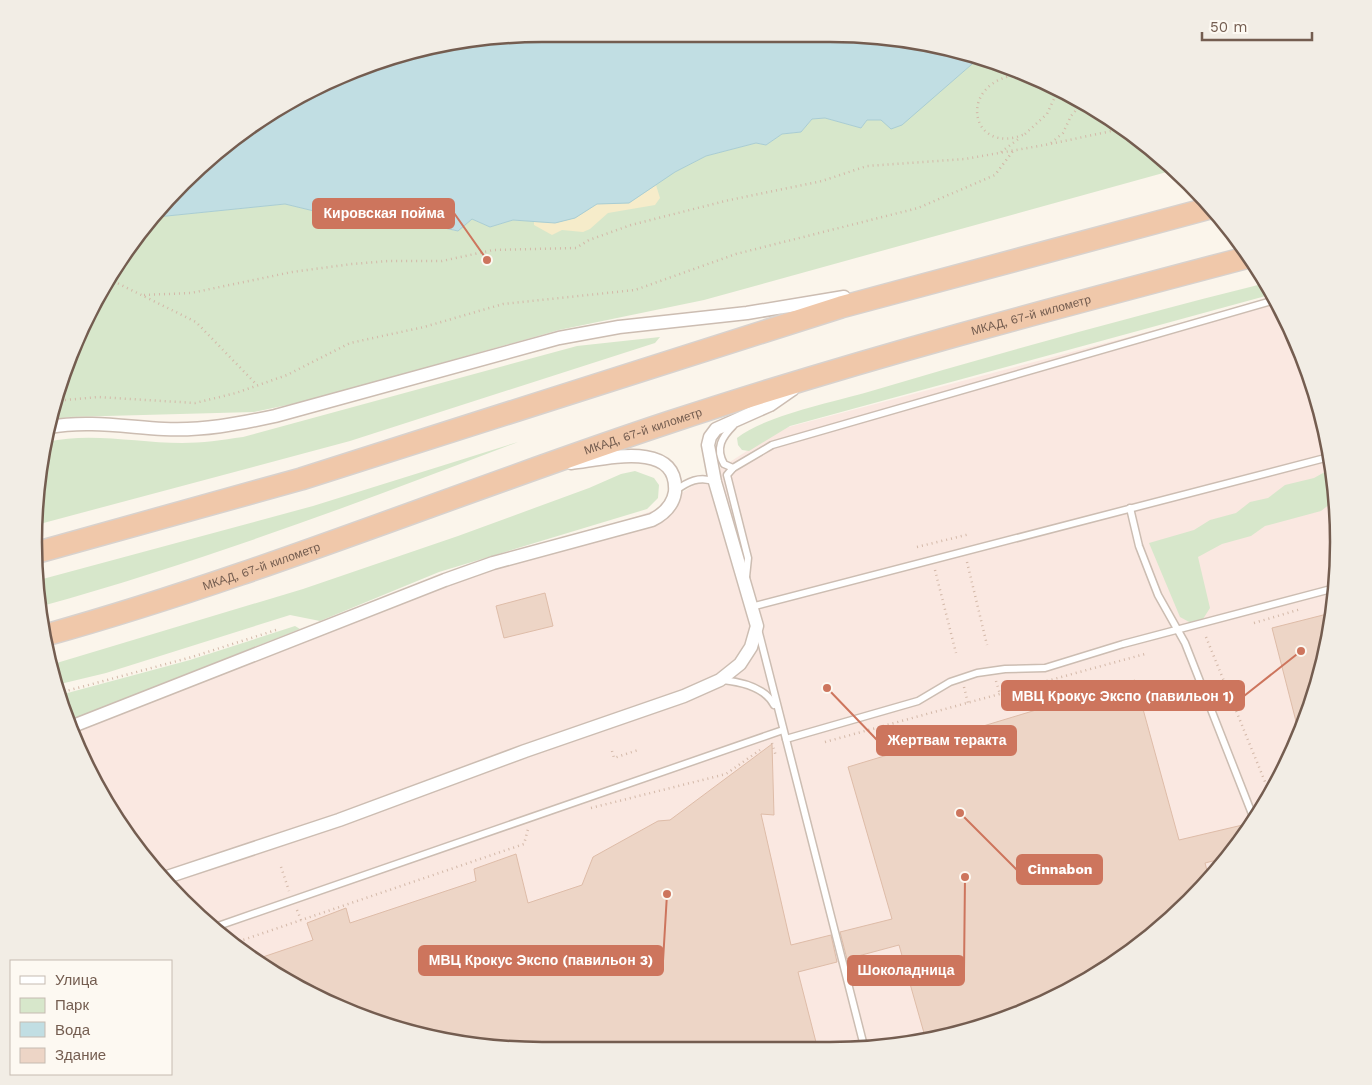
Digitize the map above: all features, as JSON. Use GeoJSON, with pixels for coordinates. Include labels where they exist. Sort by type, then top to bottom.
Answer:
{"type":"FeatureCollection","features":[{"type":"Feature","properties":{"kind":"highway"},"geometry":{"type":"LineString","coordinates":[[43,551],[301,479],[725,342],[840,307],[1202,210]]}},
{"type":"Feature","properties":{"kind":"highway","name":"МКАД, 67-й километр"},"geometry":{"type":"LineString","coordinates":[[51,634],[128,612],[223,581],[669,423],[1004,322],[1241,259]]}},
{"type":"Feature","properties":{"kind":"street"},"geometry":{"type":"LineString","coordinates":[[57,426],[77,424],[165,429],[206,428],[242,423],[559,338],[619,327],[800,305],[966,273]]}},
{"type":"Feature","properties":{"kind":"street"},"geometry":{"type":"LineString","coordinates":[[171,876],[339,820],[525,751],[684,696],[720,680],[740,664],[751,647],[758,626],[714,482],[708,455],[710,437],[716,429],[770,405],[804,381]]}},
{"type":"Feature","properties":{"kind":"street"},"geometry":{"type":"LineString","coordinates":[[77,724],[493,562],[652,520],[667,510],[672,502],[675,491],[673,478],[667,466],[650,456],[548,466]]}},
{"type":"Feature","properties":{"kind":"lane"},"geometry":{"type":"LineString","coordinates":[[745,587],[748,558],[727,480],[729,472],[733,468],[772,445],[1268,302]]}},
{"type":"Feature","properties":{"kind":"lane"},"geometry":{"type":"LineString","coordinates":[[733,468],[724,464],[720,444],[723,436],[741,417]]}},
{"type":"Feature","properties":{"kind":"lane"},"geometry":{"type":"LineString","coordinates":[[751,607],[1322,459]]}},
{"type":"Feature","properties":{"kind":"lane"},"geometry":{"type":"LineString","coordinates":[[675,491],[699,479],[707,479],[714,482]]}},
{"type":"Feature","properties":{"kind":"lane"},"geometry":{"type":"LineString","coordinates":[[1130,508],[1139,546],[1152,578],[1185,643],[1251,811]]}},
{"type":"Feature","properties":{"kind":"lane"},"geometry":{"type":"LineString","coordinates":[[786,739],[918,701],[950,682],[977,674],[1005,669],[1044,668],[1123,644],[1327,590]]}},
{"type":"Feature","properties":{"kind":"lane"},"geometry":{"type":"LineString","coordinates":[[758,626],[863,1041]]}},
{"type":"Feature","properties":{"kind":"lane"},"geometry":{"type":"LineString","coordinates":[[720,680],[736,681],[762,692],[772,699],[780,715]]}},
{"type":"Feature","properties":{"kind":"lane"},"geometry":{"type":"LineString","coordinates":[[221,925],[783,730]]}},
{"type":"Feature","properties":{"kind":"path"},"geometry":{"type":"LineString","coordinates":[[1008,76],[989,85],[980,97],[977,114],[986,132],[991,136],[1009,140],[1025,134]]}},
{"type":"Feature","properties":{"kind":"path"},"geometry":{"type":"LineString","coordinates":[[1000,153],[1025,134],[1046,114],[1055,96]]}},
{"type":"Feature","properties":{"kind":"path"},"geometry":{"type":"LineString","coordinates":[[1050,144],[1063,133],[1071,116],[1078,108]]}},
{"type":"Feature","properties":{"kind":"path"},"geometry":{"type":"LineString","coordinates":[[144,295],[191,293],[292,272],[352,264],[442,261],[493,250],[576,248],[589,240],[631,225],[725,201],[822,180],[867,166],[965,159],[1112,131]]}},
{"type":"Feature","properties":{"kind":"path"},"geometry":{"type":"LineString","coordinates":[[64,400],[98,397],[195,403],[287,374],[350,343],[424,327],[502,304],[635,290],[736,254],[918,208],[995,174],[1013,151]]}},
{"type":"Feature","properties":{"kind":"path"},"geometry":{"type":"LineString","coordinates":[[116,282],[196,322],[257,385]]}},
{"type":"Feature","properties":{"kind":"path"},"geometry":{"type":"LineString","coordinates":[[917,548],[970,534]]}},
{"type":"Feature","properties":{"kind":"path"},"geometry":{"type":"LineString","coordinates":[[966,561],[987,645]]}},
{"type":"Feature","properties":{"kind":"path"},"geometry":{"type":"LineString","coordinates":[[934,569],[956,653]]}},
{"type":"Feature","properties":{"kind":"path"},"geometry":{"type":"LineString","coordinates":[[1254,623],[1307,608]]}},
{"type":"Feature","properties":{"kind":"path"},"geometry":{"type":"LineString","coordinates":[[66,691],[192,657],[280,629]]}},
{"type":"Feature","properties":{"kind":"path"},"geometry":{"type":"LineString","coordinates":[[1206,637],[1267,785]]}},
{"type":"Feature","properties":{"kind":"path"},"geometry":{"type":"LineString","coordinates":[[825,742],[1145,654]]}},
{"type":"Feature","properties":{"kind":"path"},"geometry":{"type":"LineString","coordinates":[[995,676],[1000,694]]}},
{"type":"Feature","properties":{"kind":"path"},"geometry":{"type":"LineString","coordinates":[[964,684],[968,703]]}},
{"type":"Feature","properties":{"kind":"path"},"geometry":{"type":"LineString","coordinates":[[587,808],[593,809],[726,774],[764,747],[773,744]]}},
{"type":"Feature","properties":{"kind":"path"},"geometry":{"type":"LineString","coordinates":[[612,751],[614,758],[638,750]]}},
{"type":"Feature","properties":{"kind":"path"},"geometry":{"type":"LineString","coordinates":[[241,941],[524,844],[530,824]]}},
{"type":"Feature","properties":{"kind":"shaded area"},"geometry":{"type":"Polygon","coordinates":[[[1267,300],[1278,321],[1303,382],[1312,413],[1320,445],[1328,510],[1330,542],[1325,608],[1320,640],[1303,703],[1278,764],[1263,792],[1226,847],[1205,872],[1183,896],[1134,939],[1080,976],[1051,991],[990,1016],[959,1025],[927,1033],[862,1041],[542,1042],[477,1038],[445,1033],[382,1016],[321,991],[292,976],[238,939],[189,896],[146,847],[109,792],[94,764],[72,711],[655,510],[781,429],[1267,300]]]}},
{"type":"Feature","properties":{"kind":"green space"},"geometry":{"type":"Polygon","coordinates":[[[972,64],[990,69],[1051,94],[1080,109],[1107,127],[1134,146],[1165,172],[704,300],[559,330],[311,400],[254,412],[59,419],[69,382],[81,351],[109,292],[146,238],[164,216],[285,204],[376,226],[408,220],[457,231],[472,219],[490,227],[513,220],[555,223],[675,172],[706,156],[756,143],[766,145],[782,134],[801,132],[812,119],[825,118],[861,128],[867,120],[881,120],[953,80],[972,64]]]}},
{"type":"Feature","properties":{"kind":"green space"},"geometry":{"type":"Polygon","coordinates":[[[1258,285],[1265,296],[790,426],[749,451],[742,450],[738,445],[737,438],[749,430],[781,416],[1166,308],[1258,285]]]}},
{"type":"Feature","properties":{"kind":"green space"},"geometry":{"type":"Polygon","coordinates":[[[660,337],[655,343],[350,441],[43,523],[47,477],[53,441],[97,438],[190,443],[243,437],[577,346],[660,337]]]}},
{"type":"Feature","properties":{"kind":"green space"},"geometry":{"type":"Polygon","coordinates":[[[518,442],[222,550],[163,570],[47,605],[44,579],[313,506],[518,442]]]}},
{"type":"Feature","properties":{"kind":"green space"},"geometry":{"type":"Polygon","coordinates":[[[635,471],[654,478],[659,485],[658,498],[647,509],[439,572],[320,621],[290,615],[106,673],[63,683],[58,663],[303,589],[458,536],[589,488],[621,474],[635,471]]]}},
{"type":"Feature","properties":{"kind":"green space"},"geometry":{"type":"Polygon","coordinates":[[[1324,472],[1328,506],[1321,511],[1265,526],[1251,536],[1222,544],[1198,557],[1210,608],[1203,619],[1191,623],[1180,617],[1149,543],[1194,530],[1210,520],[1236,513],[1250,502],[1268,498],[1285,485],[1314,478],[1324,472]]]}},
{"type":"Feature","properties":{"kind":"green space"},"geometry":{"type":"Polygon","coordinates":[[[295,626],[300,629],[75,718],[66,693],[190,660],[295,626]]]}},
{"type":"Feature","properties":{"kind":"sand"},"geometry":{"type":"Polygon","coordinates":[[[656,185],[660,198],[655,205],[608,213],[590,229],[583,232],[562,230],[552,235],[534,225],[534,222],[555,223],[575,218],[597,204],[629,203],[656,185]]]}},
{"type":"Feature","properties":{"kind":"water"},"geometry":{"type":"Polygon","coordinates":[[[542,42],[829,42],[895,47],[927,52],[972,64],[902,125],[891,129],[881,120],[867,120],[861,128],[825,118],[812,119],[801,132],[782,134],[766,145],[756,143],[706,156],[675,172],[629,203],[597,204],[575,218],[555,223],[513,220],[490,227],[472,219],[458,231],[408,220],[376,226],[285,204],[164,216],[189,189],[238,146],[292,109],[321,94],[382,69],[445,52],[477,47],[542,42]]]}},
{"type":"Feature","properties":{"kind":"building"},"geometry":{"type":"Polygon","coordinates":[[[545,593],[553,626],[504,638],[496,606],[545,593]]]}},
{"type":"Feature","properties":{"kind":"building"},"geometry":{"type":"Polygon","coordinates":[[[1324,615],[1312,672],[1296,721],[1272,628],[1324,615]]]}},
{"type":"Feature","properties":{"kind":"building"},"geometry":{"type":"Polygon","coordinates":[[[1135,680],[1179,840],[1241,825],[1215,861],[1205,863],[1207,870],[1183,896],[1134,939],[1080,976],[1051,991],[990,1016],[924,1033],[899,945],[847,959],[840,932],[892,919],[848,767],[1135,680]]]}},
{"type":"Feature","properties":{"kind":"building"},"geometry":{"type":"Polygon","coordinates":[[[772,744],[774,815],[761,814],[791,945],[831,935],[837,962],[798,972],[816,1042],[542,1042],[477,1038],[445,1033],[382,1016],[321,991],[292,976],[263,957],[313,940],[307,923],[346,908],[350,923],[476,881],[474,869],[516,854],[528,903],[582,885],[593,857],[658,821],[670,820],[772,744]]]}},
{"type":"Feature","properties":{"kind":"place","name":"Кировская пойма"},"geometry":{"type":"Point","coordinates":[487,260]}},
{"type":"Feature","properties":{"kind":"place","name":"МВЦ Крокус Экспо (павильон 1)"},"geometry":{"type":"Point","coordinates":[1301,651]}},
{"type":"Feature","properties":{"kind":"place","name":"Жертвам теракта"},"geometry":{"type":"Point","coordinates":[827,688]}},
{"type":"Feature","properties":{"kind":"place","name":"Cinnabon"},"geometry":{"type":"Point","coordinates":[960,813]}},
{"type":"Feature","properties":{"kind":"place","name":"Шоколадница"},"geometry":{"type":"Point","coordinates":[965,877]}},
{"type":"Feature","properties":{"kind":"place","name":"МВЦ Крокус Экспо (павильон 3)"},"geometry":{"type":"Point","coordinates":[667,894]}}]}
